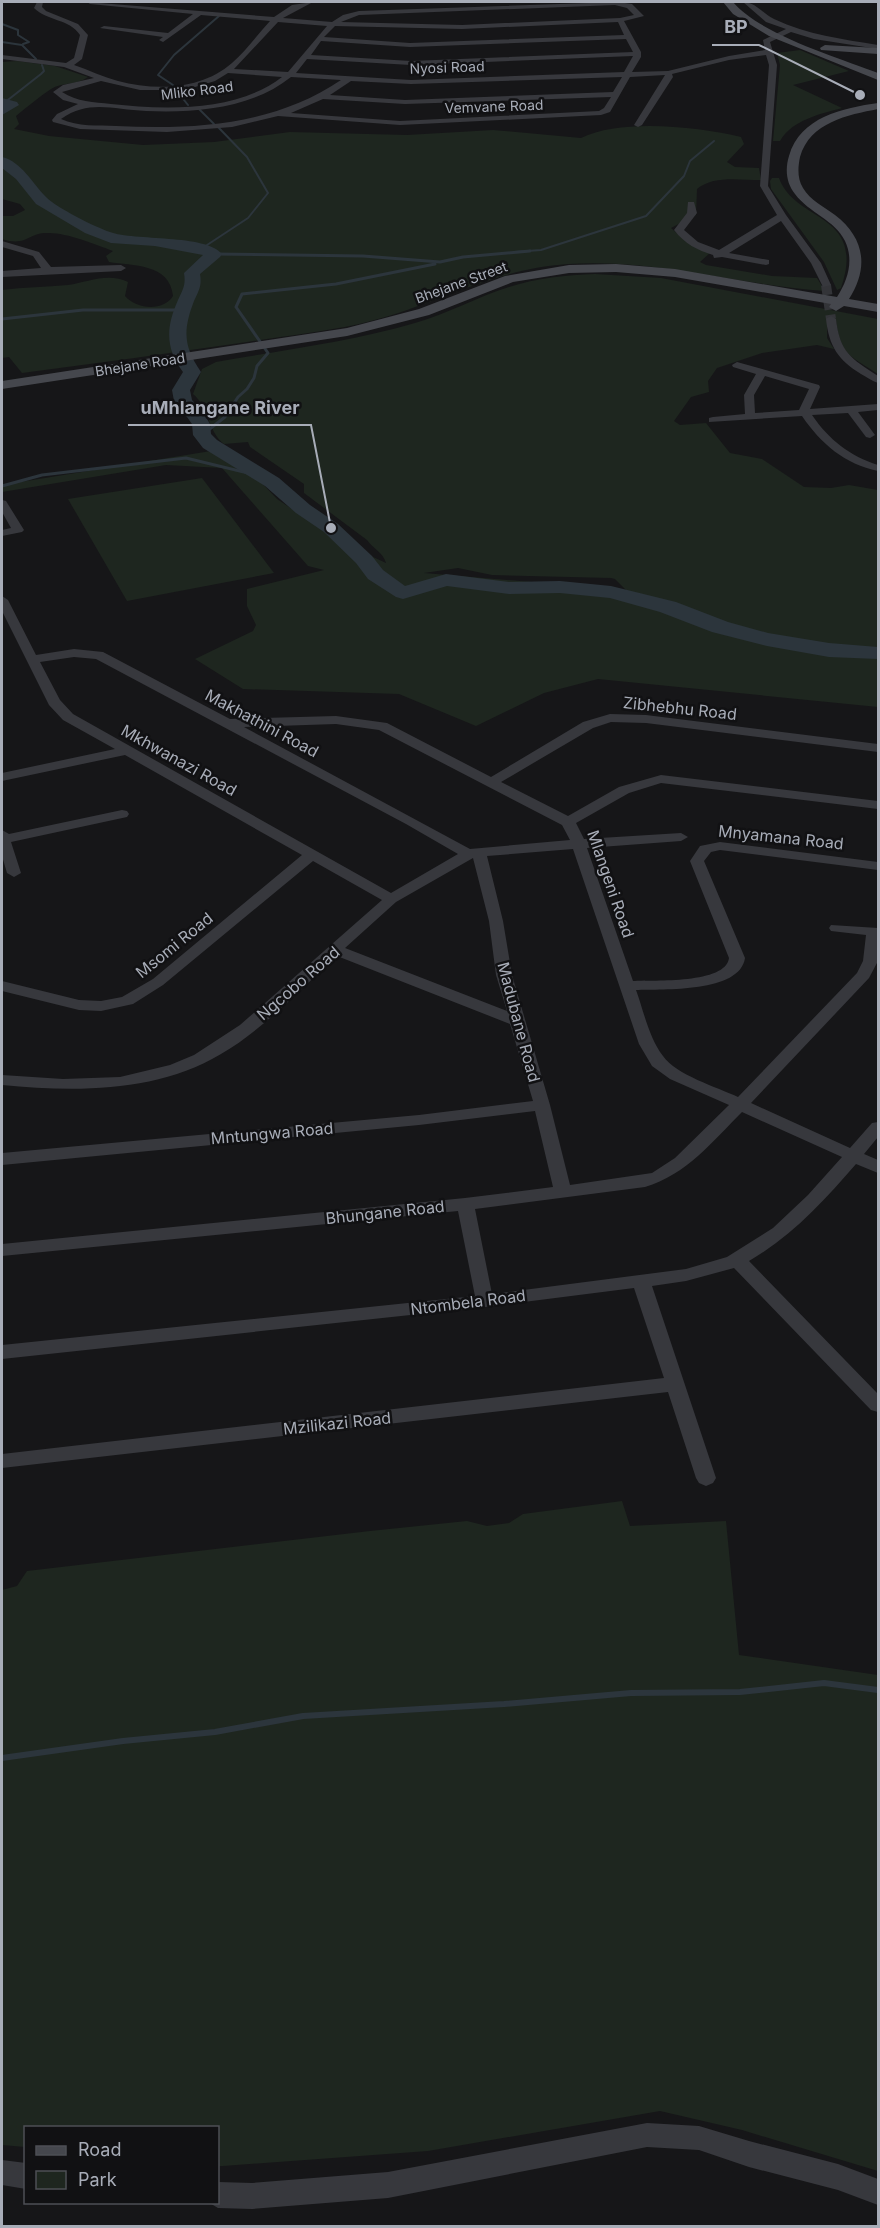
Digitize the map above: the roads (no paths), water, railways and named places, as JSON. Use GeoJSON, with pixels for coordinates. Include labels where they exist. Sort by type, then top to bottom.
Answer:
{"type":"FeatureCollection","features":[{"type":"Feature","properties":{"kind":"street"},"geometry":{"type":"LineString","coordinates":[[40,2],[38,8],[42,13],[73,24],[83,32],[78,59],[67,66]]}},
{"type":"Feature","properties":{"kind":"street"},"geometry":{"type":"LineString","coordinates":[[90,2],[275,19],[417,27],[639,18],[633,9],[624,4]]}},
{"type":"Feature","properties":{"kind":"street"},"geometry":{"type":"LineString","coordinates":[[2,58],[67,66],[138,87],[176,87],[210,81],[228,71],[275,19],[288,9],[310,2]]}},
{"type":"Feature","properties":{"kind":"street","name":"Mliko Road"},"geometry":{"type":"LineString","coordinates":[[102,78],[66,87],[57,92],[64,97],[86,104],[160,109],[198,106],[233,100],[269,88],[289,75],[333,23],[345,15],[634,2]]}},
{"type":"Feature","properties":{"kind":"street"},"geometry":{"type":"LineString","coordinates":[[728,2],[742,18],[785,33],[834,57],[879,54]]}},
{"type":"Feature","properties":{"kind":"street"},"geometry":{"type":"LineString","coordinates":[[746,2],[769,20],[790,27],[785,33],[767,41],[773,65],[764,186],[782,216],[816,263],[826,285]]}},
{"type":"Feature","properties":{"kind":"street"},"geometry":{"type":"LineString","coordinates":[[157,45],[201,12]]}},
{"type":"Feature","properties":{"kind":"street"},"geometry":{"type":"LineString","coordinates":[[177,20],[188,21]]}},
{"type":"Feature","properties":{"kind":"street"},"geometry":{"type":"LineString","coordinates":[[304,57],[411,63],[638,54],[620,20]]}},
{"type":"Feature","properties":{"kind":"street"},"geometry":{"type":"LineString","coordinates":[[104,28],[170,34]]}},
{"type":"Feature","properties":{"kind":"street"},"geometry":{"type":"LineString","coordinates":[[785,33],[879,47]]}},
{"type":"Feature","properties":{"kind":"street"},"geometry":{"type":"LineString","coordinates":[[785,33],[834,57],[878,74]]}},
{"type":"Feature","properties":{"kind":"street"},"geometry":{"type":"LineString","coordinates":[[319,39],[410,45],[629,37]]}},
{"type":"Feature","properties":{"kind":"street"},"geometry":{"type":"LineString","coordinates":[[806,42],[837,50],[879,54]]}},
{"type":"Feature","properties":{"kind":"street","name":"Nyosi Road"},"geometry":{"type":"LineString","coordinates":[[228,71],[411,82],[668,73],[729,58],[769,52]]}},
{"type":"Feature","properties":{"kind":"street","name":"Vemvane Road"},"geometry":{"type":"LineString","coordinates":[[278,114],[399,123],[591,115],[606,110],[638,54]]}},
{"type":"Feature","properties":{"kind":"street"},"geometry":{"type":"LineString","coordinates":[[878,74],[866,62],[879,54]]}},
{"type":"Feature","properties":{"kind":"street"},"geometry":{"type":"LineString","coordinates":[[638,125],[666,82],[668,73]]}},
{"type":"Feature","properties":{"kind":"street"},"geometry":{"type":"LineString","coordinates":[[86,104],[56,120],[63,124],[92,127],[156,130],[214,126],[278,114],[325,97],[348,79]]}},
{"type":"Feature","properties":{"kind":"street"},"geometry":{"type":"LineString","coordinates":[[325,97],[398,102],[615,94]]}},
{"type":"Feature","properties":{"kind":"street"},"geometry":{"type":"LineString","coordinates":[[879,107],[829,126],[808,144],[806,154],[806,181],[811,195],[850,227],[862,243],[863,283],[842,305],[832,338],[841,354],[879,380]]}},
{"type":"Feature","properties":{"kind":"street"},"geometry":{"type":"LineString","coordinates":[[155,141],[160,109]]}},
{"type":"Feature","properties":{"kind":"street"},"geometry":{"type":"LineString","coordinates":[[691,204],[692,213],[680,228],[680,233],[716,256],[766,262]]}},
{"type":"Feature","properties":{"kind":"street"},"geometry":{"type":"LineString","coordinates":[[716,256],[782,216]]}},
{"type":"Feature","properties":{"kind":"street"},"geometry":{"type":"LineString","coordinates":[[2,244],[36,254],[48,270]]}},
{"type":"Feature","properties":{"kind":"street"},"geometry":{"type":"LineString","coordinates":[[2,274],[122,268]]}},
{"type":"Feature","properties":{"kind":"street","name":"Bhejane Street"},"geometry":{"type":"LineString","coordinates":[[279,344],[347,332],[406,318],[496,283],[536,273],[599,268],[697,277],[801,294],[824,294],[842,305],[879,308]]}},
{"type":"Feature","properties":{"kind":"street","name":"Bhejane Street"},"geometry":{"type":"LineString","coordinates":[[655,272],[842,305],[879,314]]}},
{"type":"Feature","properties":{"kind":"street","name":"Bhejane Road"},"geometry":{"type":"LineString","coordinates":[[2,385],[279,344]]}},
{"type":"Feature","properties":{"kind":"street"},"geometry":{"type":"LineString","coordinates":[[737,365],[816,388],[804,411]]}},
{"type":"Feature","properties":{"kind":"street"},"geometry":{"type":"LineString","coordinates":[[750,416],[749,395],[762,373]]}},
{"type":"Feature","properties":{"kind":"street"},"geometry":{"type":"LineString","coordinates":[[713,420],[804,411],[879,407]]}},
{"type":"Feature","properties":{"kind":"street"},"geometry":{"type":"LineString","coordinates":[[851,409],[870,435]]}},
{"type":"Feature","properties":{"kind":"street"},"geometry":{"type":"LineString","coordinates":[[804,411],[825,442],[856,460],[879,468]]}},
{"type":"Feature","properties":{"kind":"street"},"geometry":{"type":"LineString","coordinates":[[2,502],[18,530],[2,533]]}},
{"type":"Feature","properties":{"kind":"street","name":"Mkhwanazi Road"},"geometry":{"type":"LineString","coordinates":[[2,600],[61,711],[79,724],[392,899]]}},
{"type":"Feature","properties":{"kind":"street","name":"Makhathini Road"},"geometry":{"type":"LineString","coordinates":[[32,659],[74,653],[99,655],[473,853]]}},
{"type":"Feature","properties":{"kind":"street","name":"Zibhebhu Road"},"geometry":{"type":"LineString","coordinates":[[493,781],[588,724],[610,718],[646,719],[879,748]]}},
{"type":"Feature","properties":{"kind":"street","name":"Mlangeni Road"},"geometry":{"type":"LineString","coordinates":[[230,723],[336,720],[369,723],[406,737],[568,822],[579,844],[647,1044],[658,1062],[676,1075],[879,1167]]}},
{"type":"Feature","properties":{"kind":"street"},"geometry":{"type":"LineString","coordinates":[[2,777],[128,750]]}},
{"type":"Feature","properties":{"kind":"street"},"geometry":{"type":"LineString","coordinates":[[568,822],[624,789],[661,779],[879,805]]}},
{"type":"Feature","properties":{"kind":"street"},"geometry":{"type":"LineString","coordinates":[[14,873],[3,836],[122,814]]}},
{"type":"Feature","properties":{"kind":"street","name":"Ngcobo Road"},"geometry":{"type":"LineString","coordinates":[[2,1080],[93,1084],[120,1082],[175,1069],[200,1059],[232,1040],[392,899],[473,853],[681,837]]}},
{"type":"Feature","properties":{"kind":"street","name":"Mnyamana Road"},"geometry":{"type":"LineString","coordinates":[[628,986],[707,981],[725,975],[736,965],[737,958],[697,861],[701,852],[706,849],[720,846],[879,866]]}},
{"type":"Feature","properties":{"kind":"street","name":"Madubane Road"},"geometry":{"type":"LineString","coordinates":[[473,853],[496,921],[504,975],[542,1105],[563,1191]]}},
{"type":"Feature","properties":{"kind":"street","name":"Msomi Road"},"geometry":{"type":"LineString","coordinates":[[2,986],[79,1005],[101,1006],[127,1001],[158,982],[312,854]]}},
{"type":"Feature","properties":{"kind":"street"},"geometry":{"type":"LineString","coordinates":[[836,928],[876,932]]}},
{"type":"Feature","properties":{"kind":"street","name":"Bhungane Road"},"geometry":{"type":"LineString","coordinates":[[2,1250],[465,1204],[626,1185],[658,1177],[681,1162],[864,975],[871,961],[876,932]]}},
{"type":"Feature","properties":{"kind":"street"},"geometry":{"type":"LineString","coordinates":[[336,950],[517,1021]]}},
{"type":"Feature","properties":{"kind":"street","name":"Mntungwa Road"},"geometry":{"type":"LineString","coordinates":[[2,1159],[419,1120],[542,1105]]}},
{"type":"Feature","properties":{"kind":"street","name":"Ntombela Road"},"geometry":{"type":"LineString","coordinates":[[2,1352],[484,1301],[686,1275],[737,1260],[759,1248],[796,1217],[879,1127]]}},
{"type":"Feature","properties":{"kind":"street"},"geometry":{"type":"LineString","coordinates":[[465,1204],[484,1301]]}},
{"type":"Feature","properties":{"kind":"street"},"geometry":{"type":"LineString","coordinates":[[737,1260],[879,1405]]}},
{"type":"Feature","properties":{"kind":"street"},"geometry":{"type":"LineString","coordinates":[[640,1281],[706,1478]]}},
{"type":"Feature","properties":{"kind":"street","name":"Mzilikazi Road"},"geometry":{"type":"LineString","coordinates":[[2,1461],[673,1384]]}},
{"type":"Feature","properties":{"kind":"street"},"geometry":{"type":"LineString","coordinates":[[219,2195],[252,2196],[388,2185],[647,2135],[699,2138],[749,2154],[838,2177],[879,2192]]}},
{"type":"Feature","properties":{"kind":"street"},"geometry":{"type":"LineString","coordinates":[[2,2173],[24,2176]]}},
{"type":"Feature","properties":{"kind":"waterway"},"geometry":{"type":"LineString","coordinates":[[173,85],[158,75],[174,55],[219,16]]}},
{"type":"Feature","properties":{"kind":"waterway"},"geometry":{"type":"LineString","coordinates":[[2,24],[18,30],[18,35],[29,42],[23,44]]}},
{"type":"Feature","properties":{"kind":"waterway"},"geometry":{"type":"LineString","coordinates":[[2,42],[22,45],[36,59]]}},
{"type":"Feature","properties":{"kind":"waterway"},"geometry":{"type":"LineString","coordinates":[[4,103],[41,74],[44,71],[42,65]]}},
{"type":"Feature","properties":{"kind":"waterway"},"geometry":{"type":"LineString","coordinates":[[176,90],[188,105]]}},
{"type":"Feature","properties":{"kind":"waterway"},"geometry":{"type":"LineString","coordinates":[[2,102],[12,105],[2,111]]}},
{"type":"Feature","properties":{"kind":"waterway"},"geometry":{"type":"LineString","coordinates":[[199,109],[214,124]]}},
{"type":"Feature","properties":{"kind":"waterway"},"geometry":{"type":"LineString","coordinates":[[201,249],[248,218],[268,193],[247,157],[218,127]]}},
{"type":"Feature","properties":{"kind":"waterway"},"geometry":{"type":"LineString","coordinates":[[514,252],[541,250],[646,216],[684,176],[690,161],[714,141]]}},
{"type":"Feature","properties":{"kind":"waterway"},"geometry":{"type":"LineString","coordinates":[[2,161],[21,176],[41,201],[91,230],[111,238],[155,241],[201,249],[214,254],[192,273],[194,285],[181,316],[178,334],[179,351],[192,372],[181,390],[183,401],[195,414],[201,424],[202,435],[210,444],[272,482],[303,509],[331,528],[365,560],[375,575],[403,593],[446,580],[509,588],[560,587],[611,592],[668,607],[720,627],[767,639],[829,650],[878,653]]}},
{"type":"Feature","properties":{"kind":"waterway"},"geometry":{"type":"LineString","coordinates":[[214,254],[363,256],[440,262],[463,257],[530,251]]}},
{"type":"Feature","properties":{"kind":"waterway"},"geometry":{"type":"LineString","coordinates":[[202,435],[225,417],[238,397],[247,389],[254,378],[257,366],[268,353],[236,307],[242,294],[336,284],[435,264]]}},
{"type":"Feature","properties":{"kind":"waterway"},"geometry":{"type":"LineString","coordinates":[[2,319],[83,310],[182,310]]}},
{"type":"Feature","properties":{"kind":"waterway"},"geometry":{"type":"LineString","coordinates":[[2,486],[42,475],[186,458],[260,476]]}},
{"type":"Feature","properties":{"kind":"waterway"},"geometry":{"type":"LineString","coordinates":[[2,1758],[123,1741],[215,1732],[303,1716],[504,1704],[631,1693],[740,1692],[824,1683],[878,1690]]}},
{"type":"Feature","properties":{"kind":"tunnel"},"geometry":{"type":"LineString","coordinates":[[826,285],[831,319]]}},
{"type":"Feature","properties":{"kind":"place","name":"BP"},"geometry":{"type":"Point","coordinates":[860,95]}},
{"type":"Feature","properties":{"kind":"place","name":"uMhlangane River"},"geometry":{"type":"Point","coordinates":[331,528]}}]}
